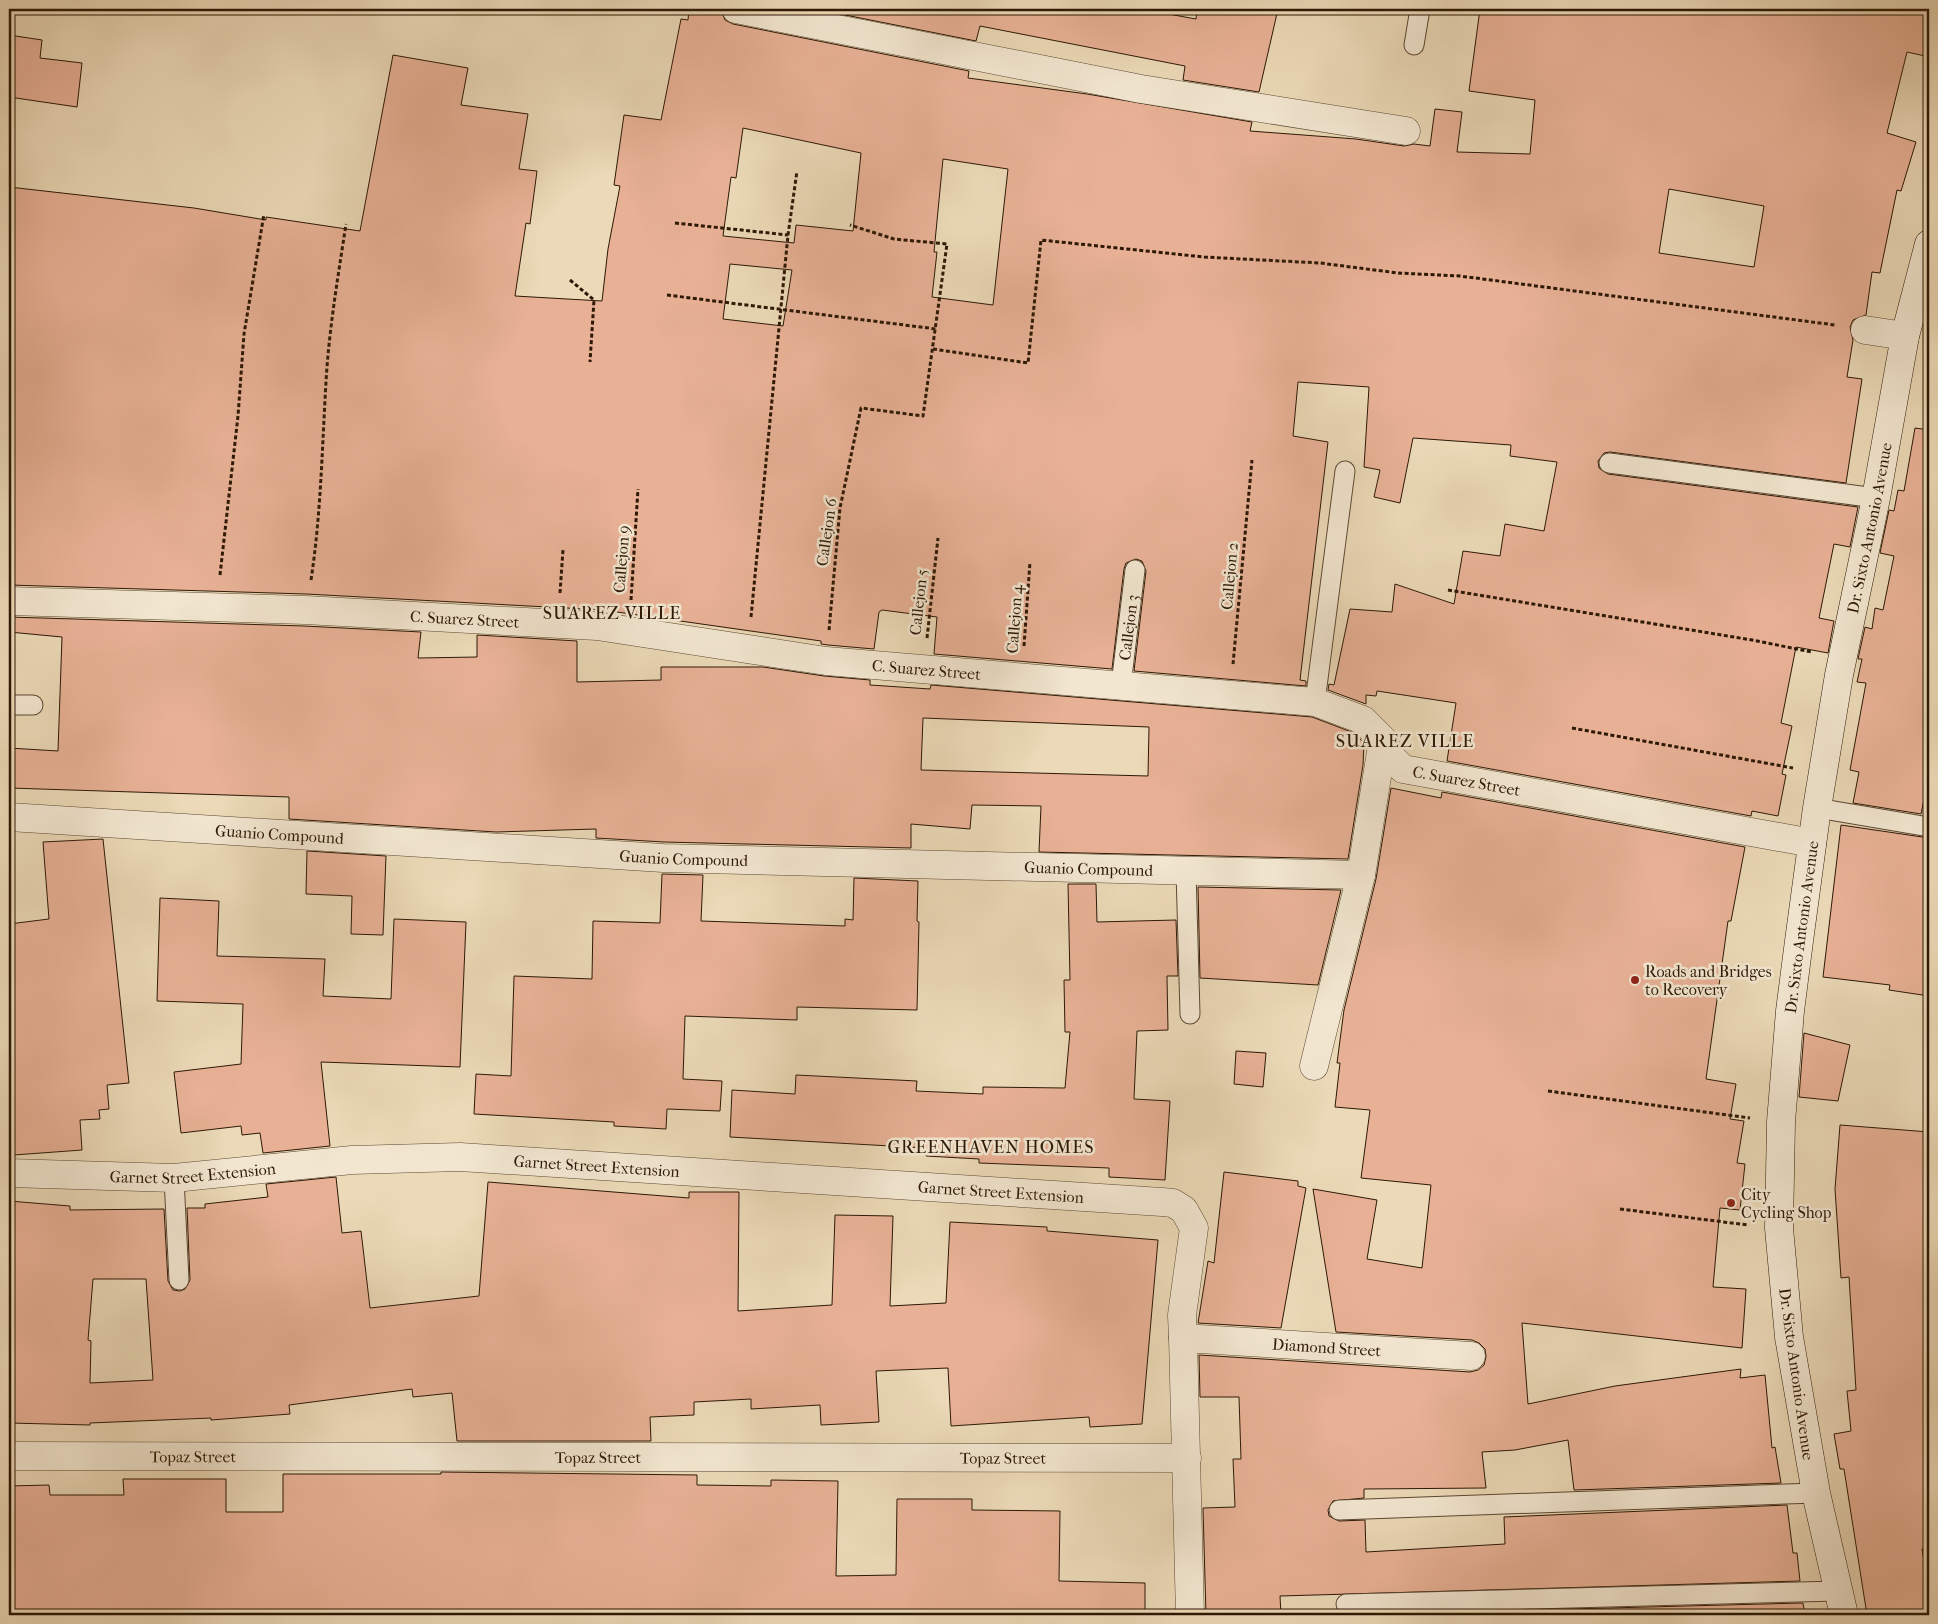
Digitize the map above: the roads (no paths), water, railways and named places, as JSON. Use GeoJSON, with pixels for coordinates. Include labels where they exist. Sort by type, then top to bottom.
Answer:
{"type":"FeatureCollection","features":[{"type":"Feature","properties":{"kind":"street"},"geometry":{"type":"LineString","coordinates":[[736,9],[1133,87],[1406,131]]}},
{"type":"Feature","properties":{"kind":"street","name":"Dr. Sixto Antonio Avenue"},"geometry":{"type":"LineString","coordinates":[[1841,1603],[1816,1493],[1789,1337],[1779,1228],[1780,1122],[1790,1011],[1812,843],[1842,658],[1876,498],[1906,336],[1929,244]]}},
{"type":"Feature","properties":{"kind":"street"},"geometry":{"type":"LineString","coordinates":[[1865,330],[1906,336]]}},
{"type":"Feature","properties":{"kind":"street","name":"C. Suarez Street"},"geometry":{"type":"LineString","coordinates":[[9,601],[306,610],[558,623],[629,630],[826,660],[1315,702],[1363,720],[1383,740],[1389,755],[1403,769],[1812,843]]}},
{"type":"Feature","properties":{"kind":"street"},"geometry":{"type":"LineString","coordinates":[[1314,1066],[1361,875],[1383,740]]}},
{"type":"Feature","properties":{"kind":"street","name":"Guanio Compound"},"geometry":{"type":"LineString","coordinates":[[9,817],[663,858],[1361,875]]}},
{"type":"Feature","properties":{"kind":"street","name":"Garnet Street Extension"},"geometry":{"type":"LineString","coordinates":[[9,1172],[174,1178],[352,1160],[460,1157],[1173,1203],[1184,1210],[1194,1228],[1194,1239],[1182,1315],[1183,1338]]}},
{"type":"Feature","properties":{"kind":"street"},"geometry":{"type":"LineString","coordinates":[[1183,1338],[1190,1615]]}},
{"type":"Feature","properties":{"kind":"street","name":"Diamond Street"},"geometry":{"type":"LineString","coordinates":[[1183,1338],[1471,1356]]}},
{"type":"Feature","properties":{"kind":"street","name":"Topaz Street"},"geometry":{"type":"LineString","coordinates":[[9,1456],[1187,1458]]}},
{"type":"Feature","properties":{"kind":"lane"},"geometry":{"type":"LineString","coordinates":[[1414,45],[1420,9]]}},
{"type":"Feature","properties":{"kind":"lane"},"geometry":{"type":"LineString","coordinates":[[1609,462],[1876,498]]}},
{"type":"Feature","properties":{"kind":"lane"},"geometry":{"type":"LineString","coordinates":[[1315,702],[1345,472]]}},
{"type":"Feature","properties":{"kind":"lane","name":"Callejon 3"},"geometry":{"type":"LineString","coordinates":[[1121,686],[1135,570]]}},
{"type":"Feature","properties":{"kind":"lane"},"geometry":{"type":"LineString","coordinates":[[9,705],[33,705]]}},
{"type":"Feature","properties":{"kind":"lane"},"geometry":{"type":"LineString","coordinates":[[1817,808],[1929,828]]}},
{"type":"Feature","properties":{"kind":"lane"},"geometry":{"type":"LineString","coordinates":[[1186,871],[1190,1014]]}},
{"type":"Feature","properties":{"kind":"lane"},"geometry":{"type":"LineString","coordinates":[[174,1178],[179,1280]]}},
{"type":"Feature","properties":{"kind":"lane"},"geometry":{"type":"LineString","coordinates":[[1339,1510],[1816,1493]]}},
{"type":"Feature","properties":{"kind":"lane"},"geometry":{"type":"LineString","coordinates":[[1346,1604],[1841,1603]]}},
{"type":"Feature","properties":{"kind":"place","name":"Roads and Bridges to Recovery"},"geometry":{"type":"Point","coordinates":[1635,980]}},
{"type":"Feature","properties":{"kind":"place","name":"City Cycling Shop"},"geometry":{"type":"Point","coordinates":[1731,1203]}},
{"type":"Feature","properties":{"kind":"district","name":"SUAREZ VILLE"},"geometry":{"type":"Point","coordinates":[612,613]}},
{"type":"Feature","properties":{"kind":"district","name":"SUAREZ VILLE"},"geometry":{"type":"Point","coordinates":[1405,741]}},
{"type":"Feature","properties":{"kind":"district","name":"GREENHAVEN HOMES"},"geometry":{"type":"Point","coordinates":[991,1147]}}]}
